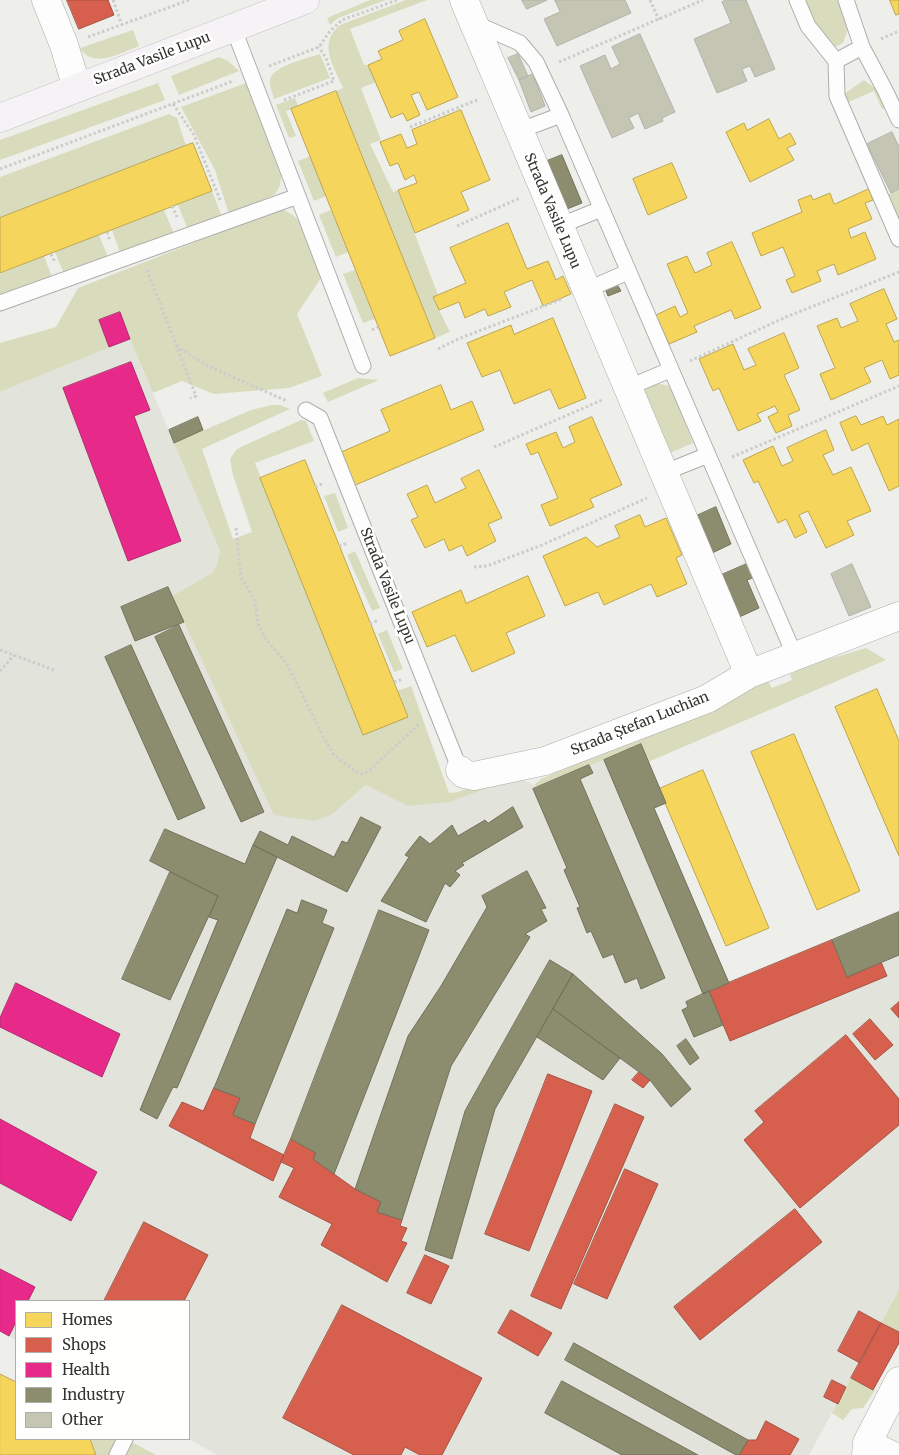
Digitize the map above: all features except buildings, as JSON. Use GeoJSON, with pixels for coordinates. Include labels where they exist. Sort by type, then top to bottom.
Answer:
{"type":"FeatureCollection","features":[{"type":"Feature","properties":{"kind":"main road","name":"Strada Vasile Lupu"},"geometry":{"type":"LineString","coordinates":[[0,118],[305,0]]}},
{"type":"Feature","properties":{"kind":"street"},"geometry":{"type":"LineString","coordinates":[[46,0],[64,45],[77,88]]}},
{"type":"Feature","properties":{"kind":"street","name":"Strada Vasile Lupu"},"geometry":{"type":"LineString","coordinates":[[468,11],[749,674]]}},
{"type":"Feature","properties":{"kind":"street","name":"Strada Ștefan Luchian"},"geometry":{"type":"LineString","coordinates":[[460,770],[464,774],[474,776],[545,761],[707,699],[749,674],[899,616]]}},
{"type":"Feature","properties":{"kind":"street"},"geometry":{"type":"LineString","coordinates":[[891,1455],[867,1449],[899,1382]]}},
{"type":"Feature","properties":{"kind":"lane"},"geometry":{"type":"LineString","coordinates":[[797,0],[808,26],[836,61],[837,96],[899,237]]}},
{"type":"Feature","properties":{"kind":"lane"},"geometry":{"type":"LineString","coordinates":[[846,0],[862,48],[899,120]]}},
{"type":"Feature","properties":{"kind":"lane","name":"Strada Vasile Lupu"},"geometry":{"type":"LineString","coordinates":[[468,11],[520,43],[536,62],[561,115],[795,656]]}},
{"type":"Feature","properties":{"kind":"lane"},"geometry":{"type":"LineString","coordinates":[[234,27],[363,366]]}},
{"type":"Feature","properties":{"kind":"lane"},"geometry":{"type":"LineString","coordinates":[[836,61],[862,48]]}},
{"type":"Feature","properties":{"kind":"lane"},"geometry":{"type":"LineString","coordinates":[[518,131],[561,115]]}},
{"type":"Feature","properties":{"kind":"lane"},"geometry":{"type":"LineString","coordinates":[[0,303],[298,196]]}},
{"type":"Feature","properties":{"kind":"lane"},"geometry":{"type":"LineString","coordinates":[[559,226],[601,209]]}},
{"type":"Feature","properties":{"kind":"lane"},"geometry":{"type":"LineString","coordinates":[[586,290],[628,272]]}},
{"type":"Feature","properties":{"kind":"lane"},"geometry":{"type":"LineString","coordinates":[[628,388],[670,370]]}},
{"type":"Feature","properties":{"kind":"lane","name":"Strada Vasile Lupu"},"geometry":{"type":"LineString","coordinates":[[306,410],[320,418],[460,770]]}},
{"type":"Feature","properties":{"kind":"lane"},"geometry":{"type":"LineString","coordinates":[[667,481],[710,460]]}},
{"type":"Feature","properties":{"kind":"lane"},"geometry":{"type":"LineString","coordinates":[[117,1455],[124,1440]]}},
{"type":"Feature","properties":{"kind":"path"},"geometry":{"type":"LineString","coordinates":[[113,0],[122,25]]}},
{"type":"Feature","properties":{"kind":"path"},"geometry":{"type":"LineString","coordinates":[[64,45],[189,0]]}},
{"type":"Feature","properties":{"kind":"path"},"geometry":{"type":"LineString","coordinates":[[0,169],[319,47],[330,31],[342,20],[397,0]]}},
{"type":"Feature","properties":{"kind":"path"},"geometry":{"type":"LineString","coordinates":[[650,0],[659,20]]}},
{"type":"Feature","properties":{"kind":"path"},"geometry":{"type":"LineString","coordinates":[[540,70],[703,0]]}},
{"type":"Feature","properties":{"kind":"path"},"geometry":{"type":"LineString","coordinates":[[282,101],[334,81],[326,58],[319,47]]}},
{"type":"Feature","properties":{"kind":"path"},"geometry":{"type":"LineString","coordinates":[[410,127],[501,90]]}},
{"type":"Feature","properties":{"kind":"path"},"geometry":{"type":"LineString","coordinates":[[174,104],[194,134],[228,221]]}},
{"type":"Feature","properties":{"kind":"path"},"geometry":{"type":"LineString","coordinates":[[457,226],[542,187]]}},
{"type":"Feature","properties":{"kind":"path"},"geometry":{"type":"LineString","coordinates":[[140,253],[196,396],[190,398]]}},
{"type":"Feature","properties":{"kind":"path"},"geometry":{"type":"LineString","coordinates":[[670,370],[786,317],[899,272]]}},
{"type":"Feature","properties":{"kind":"path"},"geometry":{"type":"LineString","coordinates":[[438,349],[458,339],[586,290]]}},
{"type":"Feature","properties":{"kind":"path"},"geometry":{"type":"LineString","coordinates":[[176,346],[208,366],[306,410]]}},
{"type":"Feature","properties":{"kind":"path"},"geometry":{"type":"LineString","coordinates":[[710,460],[899,386]]}},
{"type":"Feature","properties":{"kind":"path"},"geometry":{"type":"LineString","coordinates":[[494,447],[628,388]]}},
{"type":"Feature","properties":{"kind":"path"},"geometry":{"type":"LineString","coordinates":[[474,567],[487,566],[542,545],[667,481]]}},
{"type":"Feature","properties":{"kind":"path"},"geometry":{"type":"LineString","coordinates":[[236,528],[241,577],[255,601],[258,624],[265,638],[287,664],[324,738],[334,754],[346,766],[362,774],[369,771],[426,717]]}},
{"type":"Feature","properties":{"kind":"path"},"geometry":{"type":"LineString","coordinates":[[0,650],[54,670]]}},
{"type":"Feature","properties":{"kind":"path"},"geometry":{"type":"LineString","coordinates":[[0,671],[14,655]]}},
{"type":"Feature","properties":{"kind":"shaded area"},"geometry":{"type":"Polygon","coordinates":[[[130,339],[220,551],[217,564],[212,573],[172,596],[331,815],[366,785],[408,806],[517,777],[538,787],[604,760],[666,803],[655,809],[729,983],[832,940],[847,977],[899,955],[899,1290],[809,1455],[218,1455],[190,1440],[190,1300],[15,1300],[15,1339],[0,1331],[0,392],[130,339]]]}},
{"type":"Feature","properties":{"kind":"green space"},"geometry":{"type":"Polygon","coordinates":[[[370,0],[386,0],[338,18],[330,25],[327,18],[370,0]]]}},
{"type":"Feature","properties":{"kind":"green space"},"geometry":{"type":"Polygon","coordinates":[[[406,0],[427,0],[350,29],[364,65],[368,65],[376,82],[361,88],[381,140],[370,144],[393,192],[398,190],[438,295],[433,298],[450,332],[435,338],[336,91],[343,88],[332,63],[328,47],[333,32],[340,25],[406,0]]]}},
{"type":"Feature","properties":{"kind":"green space"},"geometry":{"type":"Polygon","coordinates":[[[802,0],[839,0],[849,26],[843,43],[835,47],[819,33],[802,0]]]}},
{"type":"Feature","properties":{"kind":"green space"},"geometry":{"type":"Polygon","coordinates":[[[133,30],[139,46],[108,58],[92,58],[80,48],[133,30]]]}},
{"type":"Feature","properties":{"kind":"green space"},"geometry":{"type":"Polygon","coordinates":[[[320,54],[330,78],[274,99],[270,82],[272,75],[291,63],[320,54]]]}},
{"type":"Feature","properties":{"kind":"green space"},"geometry":{"type":"Polygon","coordinates":[[[219,57],[228,61],[239,71],[179,95],[171,76],[219,57]]]}},
{"type":"Feature","properties":{"kind":"green space"},"geometry":{"type":"Polygon","coordinates":[[[864,80],[876,89],[885,108],[882,109],[874,91],[846,103],[844,94],[864,80]]]}},
{"type":"Feature","properties":{"kind":"green space"},"geometry":{"type":"Polygon","coordinates":[[[158,83],[165,100],[0,160],[0,140],[158,83]]]}},
{"type":"Feature","properties":{"kind":"green space"},"geometry":{"type":"Polygon","coordinates":[[[246,83],[281,175],[281,180],[279,188],[274,195],[229,214],[215,170],[181,107],[246,83]]]}},
{"type":"Feature","properties":{"kind":"green space"},"geometry":{"type":"Polygon","coordinates":[[[295,98],[298,106],[286,111],[296,136],[289,138],[276,105],[295,98]]]}},
{"type":"Feature","properties":{"kind":"green space"},"geometry":{"type":"Polygon","coordinates":[[[169,114],[177,118],[186,146],[0,218],[0,177],[169,114]]]}},
{"type":"Feature","properties":{"kind":"green space"},"geometry":{"type":"Polygon","coordinates":[[[310,156],[326,196],[314,201],[298,161],[310,156]]]}},
{"type":"Feature","properties":{"kind":"green space"},"geometry":{"type":"Polygon","coordinates":[[[899,189],[899,220],[898,221],[887,195],[899,189]]]}},
{"type":"Feature","properties":{"kind":"green space"},"geometry":{"type":"Polygon","coordinates":[[[212,191],[222,217],[188,230],[178,205],[212,191]]]}},
{"type":"Feature","properties":{"kind":"green space"},"geometry":{"type":"Polygon","coordinates":[[[164,210],[174,234],[121,255],[112,230],[164,210]]]}},
{"type":"Feature","properties":{"kind":"green space"},"geometry":{"type":"Polygon","coordinates":[[[284,210],[293,215],[299,222],[321,278],[297,314],[322,376],[289,388],[214,394],[182,381],[153,393],[130,339],[0,392],[0,343],[56,327],[78,288],[273,212],[284,210]]]}},
{"type":"Feature","properties":{"kind":"green space"},"geometry":{"type":"Polygon","coordinates":[[[331,210],[348,252],[336,257],[319,215],[331,210]]]}},
{"type":"Feature","properties":{"kind":"green space"},"geometry":{"type":"Polygon","coordinates":[[[99,235],[108,257],[64,274],[55,252],[99,235]]]}},
{"type":"Feature","properties":{"kind":"green space"},"geometry":{"type":"Polygon","coordinates":[[[44,256],[52,277],[0,297],[0,274],[44,256]]]}},
{"type":"Feature","properties":{"kind":"green space"},"geometry":{"type":"Polygon","coordinates":[[[355,270],[375,319],[363,323],[343,274],[355,270]]]}},
{"type":"Feature","properties":{"kind":"green space"},"geometry":{"type":"Polygon","coordinates":[[[358,378],[379,380],[328,402],[323,393],[358,378]]]}},
{"type":"Feature","properties":{"kind":"green space"},"geometry":{"type":"Polygon","coordinates":[[[656,383],[670,386],[693,443],[663,456],[637,391],[656,383]]]}},
{"type":"Feature","properties":{"kind":"green space"},"geometry":{"type":"Polygon","coordinates":[[[280,405],[290,409],[202,449],[233,539],[252,532],[233,475],[230,459],[236,450],[243,446],[301,420],[306,421],[314,441],[255,463],[363,734],[397,691],[411,686],[449,793],[458,792],[498,777],[517,777],[449,802],[408,806],[366,785],[331,815],[314,821],[274,815],[172,596],[212,573],[217,564],[220,551],[174,443],[251,410],[280,405]]]}},
{"type":"Feature","properties":{"kind":"green space"},"geometry":{"type":"Polygon","coordinates":[[[335,493],[348,528],[338,532],[324,496],[335,493]]]}},
{"type":"Feature","properties":{"kind":"green space"},"geometry":{"type":"Polygon","coordinates":[[[355,551],[380,608],[372,611],[347,555],[355,551]]]}},
{"type":"Feature","properties":{"kind":"green space"},"geometry":{"type":"Polygon","coordinates":[[[387,630],[403,669],[394,672],[378,634],[387,630]]]}},
{"type":"Feature","properties":{"kind":"green space"},"geometry":{"type":"Polygon","coordinates":[[[866,648],[886,660],[648,762],[604,760],[537,787],[534,785],[541,779],[768,681],[772,688],[792,680],[790,675],[802,667],[866,648]]]}},
{"type":"Feature","properties":{"kind":"green space"},"geometry":{"type":"Polygon","coordinates":[[[899,1290],[899,1332],[881,1323],[899,1290]]]}},
{"type":"Feature","properties":{"kind":"green space"},"geometry":{"type":"Polygon","coordinates":[[[851,1378],[875,1390],[863,1408],[852,1409],[843,1420],[832,1413],[851,1378]]]}},
{"type":"Feature","properties":{"kind":"green space"},"geometry":{"type":"Polygon","coordinates":[[[90,1440],[128,1440],[156,1455],[96,1455],[90,1440]]]}}]}
